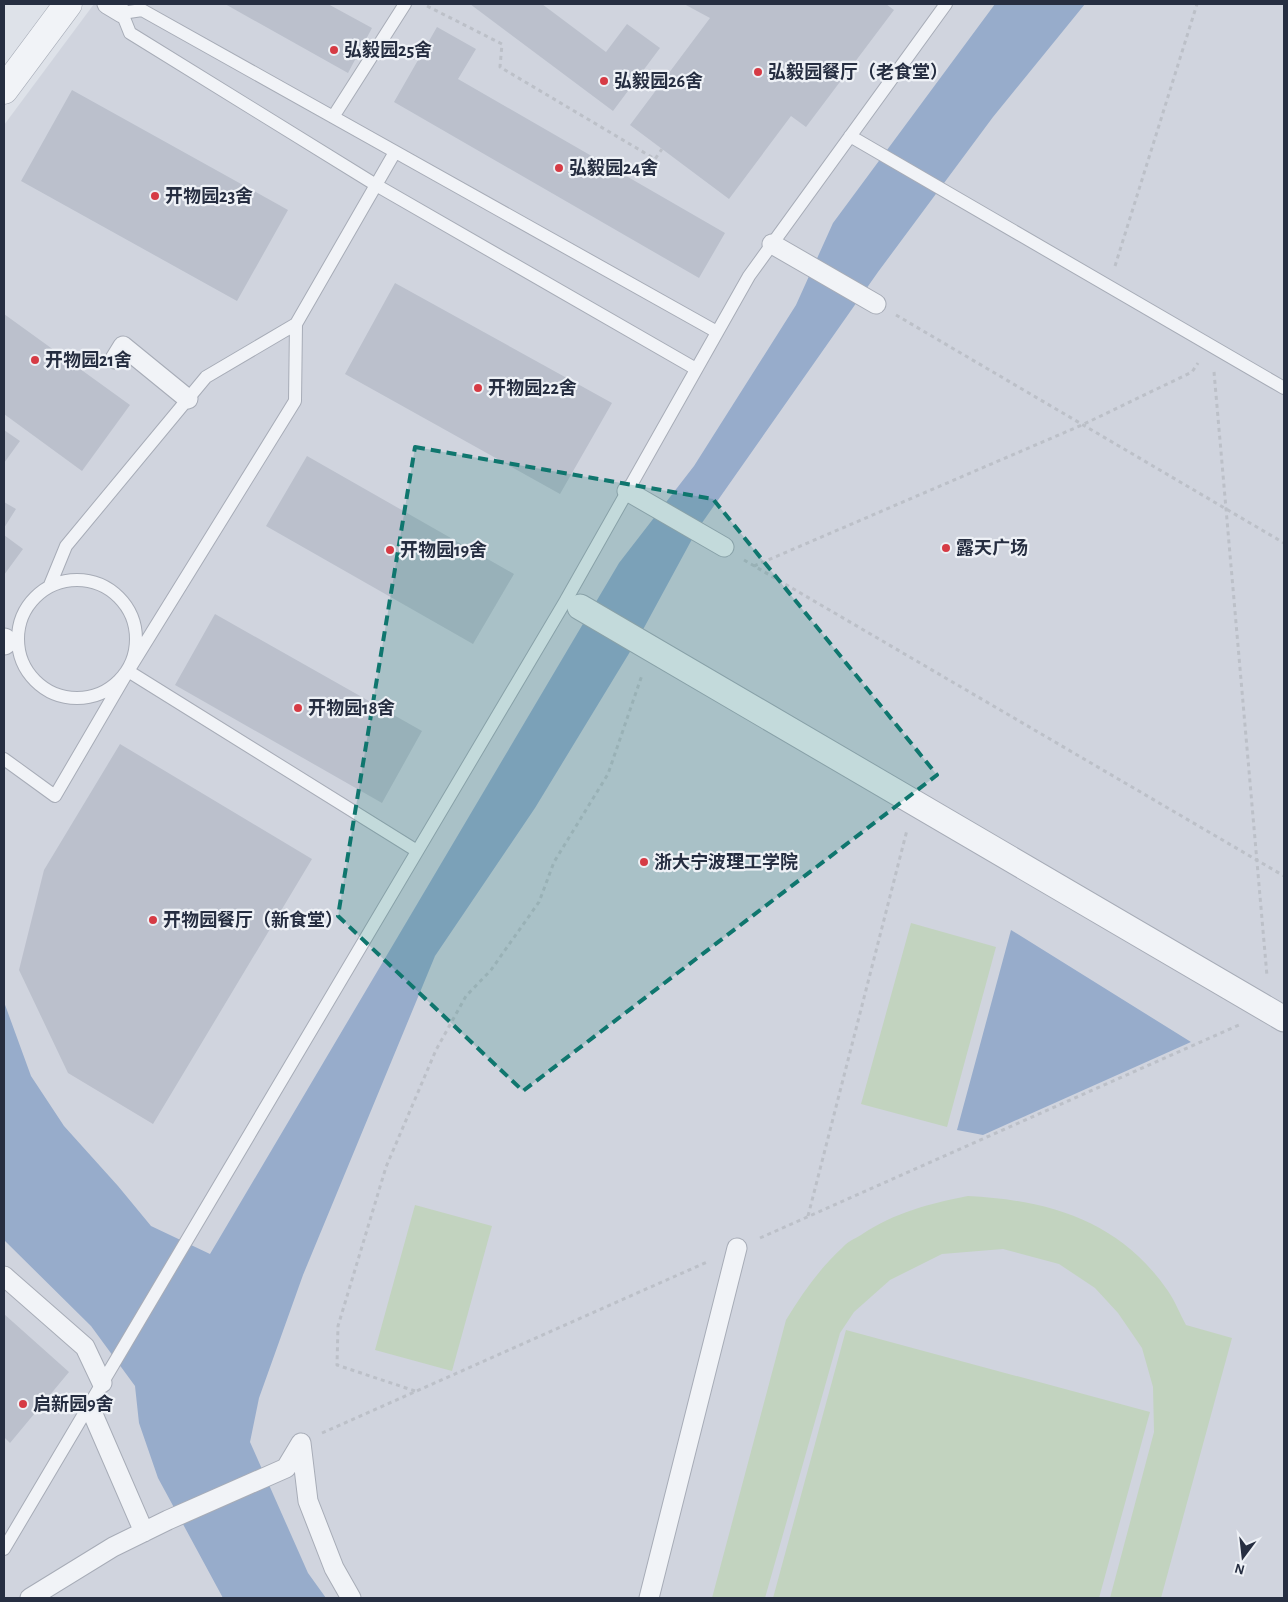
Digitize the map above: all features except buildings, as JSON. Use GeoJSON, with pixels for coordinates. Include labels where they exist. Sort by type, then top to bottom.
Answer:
{"type":"FeatureCollection","features":[{"type":"Feature","properties":{"kind":"street"},"geometry":{"type":"LineString","coordinates":[[4,90],[68,4]]}},
{"type":"Feature","properties":{"kind":"street"},"geometry":{"type":"LineString","coordinates":[[772,244],[876,304]]}},
{"type":"Feature","properties":{"kind":"street"},"geometry":{"type":"LineString","coordinates":[[115,359],[123,346],[188,398]]}},
{"type":"Feature","properties":{"kind":"street"},"geometry":{"type":"LineString","coordinates":[[627,491],[724,547]]}},
{"type":"Feature","properties":{"kind":"street"},"geometry":{"type":"LineString","coordinates":[[573,603],[1277,1015]]}},
{"type":"Feature","properties":{"kind":"street"},"geometry":{"type":"LineString","coordinates":[[649,1598],[738,1248]]}},
{"type":"Feature","properties":{"kind":"street"},"geometry":{"type":"LineString","coordinates":[[4,1276],[85,1347],[102,1382]]}},
{"type":"Feature","properties":{"kind":"street"},"geometry":{"type":"LineString","coordinates":[[89,1405],[144,1532]]}},
{"type":"Feature","properties":{"kind":"street"},"geometry":{"type":"LineString","coordinates":[[30,1598],[113,1547],[168,1520],[286,1468],[301,1442]]}},
{"type":"Feature","properties":{"kind":"street"},"geometry":{"type":"LineString","coordinates":[[301,1442],[308,1501],[334,1568],[351,1598]]}},
{"type":"Feature","properties":{"kind":"lane"},"geometry":{"type":"LineString","coordinates":[[333,117],[405,4]]}},
{"type":"Feature","properties":{"kind":"lane"},"geometry":{"type":"LineString","coordinates":[[4,1549],[417,851],[573,603],[627,491],[749,276],[946,4]]}},
{"type":"Feature","properties":{"kind":"lane"},"geometry":{"type":"LineString","coordinates":[[115,8],[142,10],[717,332]]}},
{"type":"Feature","properties":{"kind":"lane"},"geometry":{"type":"LineString","coordinates":[[115,8],[130,33],[376,186],[696,369]]}},
{"type":"Feature","properties":{"kind":"lane"},"geometry":{"type":"LineString","coordinates":[[850,136],[1284,388]]}},
{"type":"Feature","properties":{"kind":"lane"},"geometry":{"type":"LineString","coordinates":[[4,759],[55,796],[128,671],[295,401],[296,324],[395,152]]}},
{"type":"Feature","properties":{"kind":"lane"},"geometry":{"type":"LineString","coordinates":[[50,585],[66,546],[206,377],[296,324]]}},
{"type":"Feature","properties":{"kind":"lane"},"geometry":{"type":"LineString","coordinates":[[4,642],[25,609],[36,595],[50,585],[69,580],[88,580],[106,587],[121,599],[132,616],[137,634],[135,653],[128,671],[114,686],[96,696],[75,699],[55,694],[37,684],[24,668],[18,648],[18,628],[25,609]]}},
{"type":"Feature","properties":{"kind":"lane"},"geometry":{"type":"LineString","coordinates":[[128,671],[417,851]]}},
{"type":"Feature","properties":{"kind":"path"},"geometry":{"type":"LineString","coordinates":[[422,4],[502,44],[500,67],[655,159],[662,150]]}},
{"type":"Feature","properties":{"kind":"path"},"geometry":{"type":"LineString","coordinates":[[1109,286],[1197,4]]}},
{"type":"Feature","properties":{"kind":"path"},"geometry":{"type":"LineString","coordinates":[[876,304],[1284,543]]}},
{"type":"Feature","properties":{"kind":"path"},"geometry":{"type":"LineString","coordinates":[[754,566],[1082,425],[1192,372],[1211,345]]}},
{"type":"Feature","properties":{"kind":"path"},"geometry":{"type":"LineString","coordinates":[[301,1442],[808,1217],[1277,1015],[1257,860],[1211,345]]}},
{"type":"Feature","properties":{"kind":"path"},"geometry":{"type":"LineString","coordinates":[[724,547],[1284,876]]}},
{"type":"Feature","properties":{"kind":"path"},"geometry":{"type":"LineString","coordinates":[[416,1391],[337,1365],[338,1326],[386,1167],[436,1050],[466,996],[490,970],[539,902],[554,862],[608,774],[650,649]]}},
{"type":"Feature","properties":{"kind":"path"},"geometry":{"type":"LineString","coordinates":[[808,1217],[914,803]]}},
{"type":"Feature","properties":{"kind":"highlighted area"},"geometry":{"type":"Polygon","coordinates":[[[415,447],[713,499],[937,775],[523,1091],[338,916],[415,447]]]}},
{"type":"Feature","properties":{"kind":"shaded area","name":"浙大宁波理工学院"},"geometry":{"type":"Polygon","coordinates":[[[94,4],[1284,4],[1284,1598],[4,1598],[4,125],[94,4]]]}},
{"type":"Feature","properties":{"kind":"green space"},"geometry":{"type":"Polygon","coordinates":[[[911,923],[996,947],[947,1127],[861,1104],[911,923]]]}},
{"type":"Feature","properties":{"kind":"green space"},"geometry":{"type":"Polygon","coordinates":[[[968,1196],[998,1198],[1054,1209],[1105,1231],[1128,1247],[1149,1267],[1171,1295],[1186,1325],[1232,1338],[1161,1598],[1110,1598],[1154,1432],[1153,1387],[1142,1348],[1118,1313],[1095,1288],[1059,1264],[1003,1249],[942,1254],[890,1280],[854,1312],[840,1333],[765,1598],[712,1598],[786,1320],[792,1310],[818,1273],[851,1241],[887,1220],[900,1215],[939,1202],[968,1196]]]}},
{"type":"Feature","properties":{"kind":"green space"},"geometry":{"type":"Polygon","coordinates":[[[415,1205],[492,1226],[452,1371],[375,1350],[415,1205]]]}},
{"type":"Feature","properties":{"kind":"green space"},"geometry":{"type":"Polygon","coordinates":[[[846,1330],[1150,1412],[1099,1598],[773,1598],[846,1330]]]}},
{"type":"Feature","properties":{"kind":"water"},"geometry":{"type":"Polygon","coordinates":[[[995,4],[1085,4],[993,117],[878,272],[697,530],[639,637],[535,808],[435,956],[303,1275],[259,1398],[250,1442],[308,1573],[326,1598],[223,1598],[158,1478],[139,1423],[135,1386],[91,1326],[4,1240],[4,1002],[31,1076],[64,1126],[151,1226],[210,1254],[619,563],[694,466],[796,305],[833,223],[995,4]]]}},
{"type":"Feature","properties":{"kind":"water"},"geometry":{"type":"Polygon","coordinates":[[[1011,930],[1191,1042],[983,1135],[957,1130],[1011,930]]]}},
{"type":"Feature","properties":{"kind":"place","name":"弘毅园25舍"},"geometry":{"type":"Point","coordinates":[334,50]}},
{"type":"Feature","properties":{"kind":"place","name":"弘毅园餐厅（老食堂）"},"geometry":{"type":"Point","coordinates":[758,72]}},
{"type":"Feature","properties":{"kind":"place","name":"弘毅园26舍"},"geometry":{"type":"Point","coordinates":[604,81]}},
{"type":"Feature","properties":{"kind":"place","name":"弘毅园24舍"},"geometry":{"type":"Point","coordinates":[559,168]}},
{"type":"Feature","properties":{"kind":"place","name":"开物园23舍"},"geometry":{"type":"Point","coordinates":[155,196]}},
{"type":"Feature","properties":{"kind":"place","name":"开物园21舍"},"geometry":{"type":"Point","coordinates":[35,360]}},
{"type":"Feature","properties":{"kind":"place","name":"开物园22舍"},"geometry":{"type":"Point","coordinates":[478,388]}},
{"type":"Feature","properties":{"kind":"place","name":"露天广场"},"geometry":{"type":"Point","coordinates":[946,548]}},
{"type":"Feature","properties":{"kind":"place","name":"开物园19舍"},"geometry":{"type":"Point","coordinates":[390,550]}},
{"type":"Feature","properties":{"kind":"place","name":"开物园18舍"},"geometry":{"type":"Point","coordinates":[298,708]}},
{"type":"Feature","properties":{"kind":"place","name":"浙大宁波理工学院"},"geometry":{"type":"Point","coordinates":[644,862]}},
{"type":"Feature","properties":{"kind":"place","name":"开物园餐厅（新食堂）"},"geometry":{"type":"Point","coordinates":[153,920]}},
{"type":"Feature","properties":{"kind":"place","name":"启新园9舍"},"geometry":{"type":"Point","coordinates":[23,1404]}}]}
